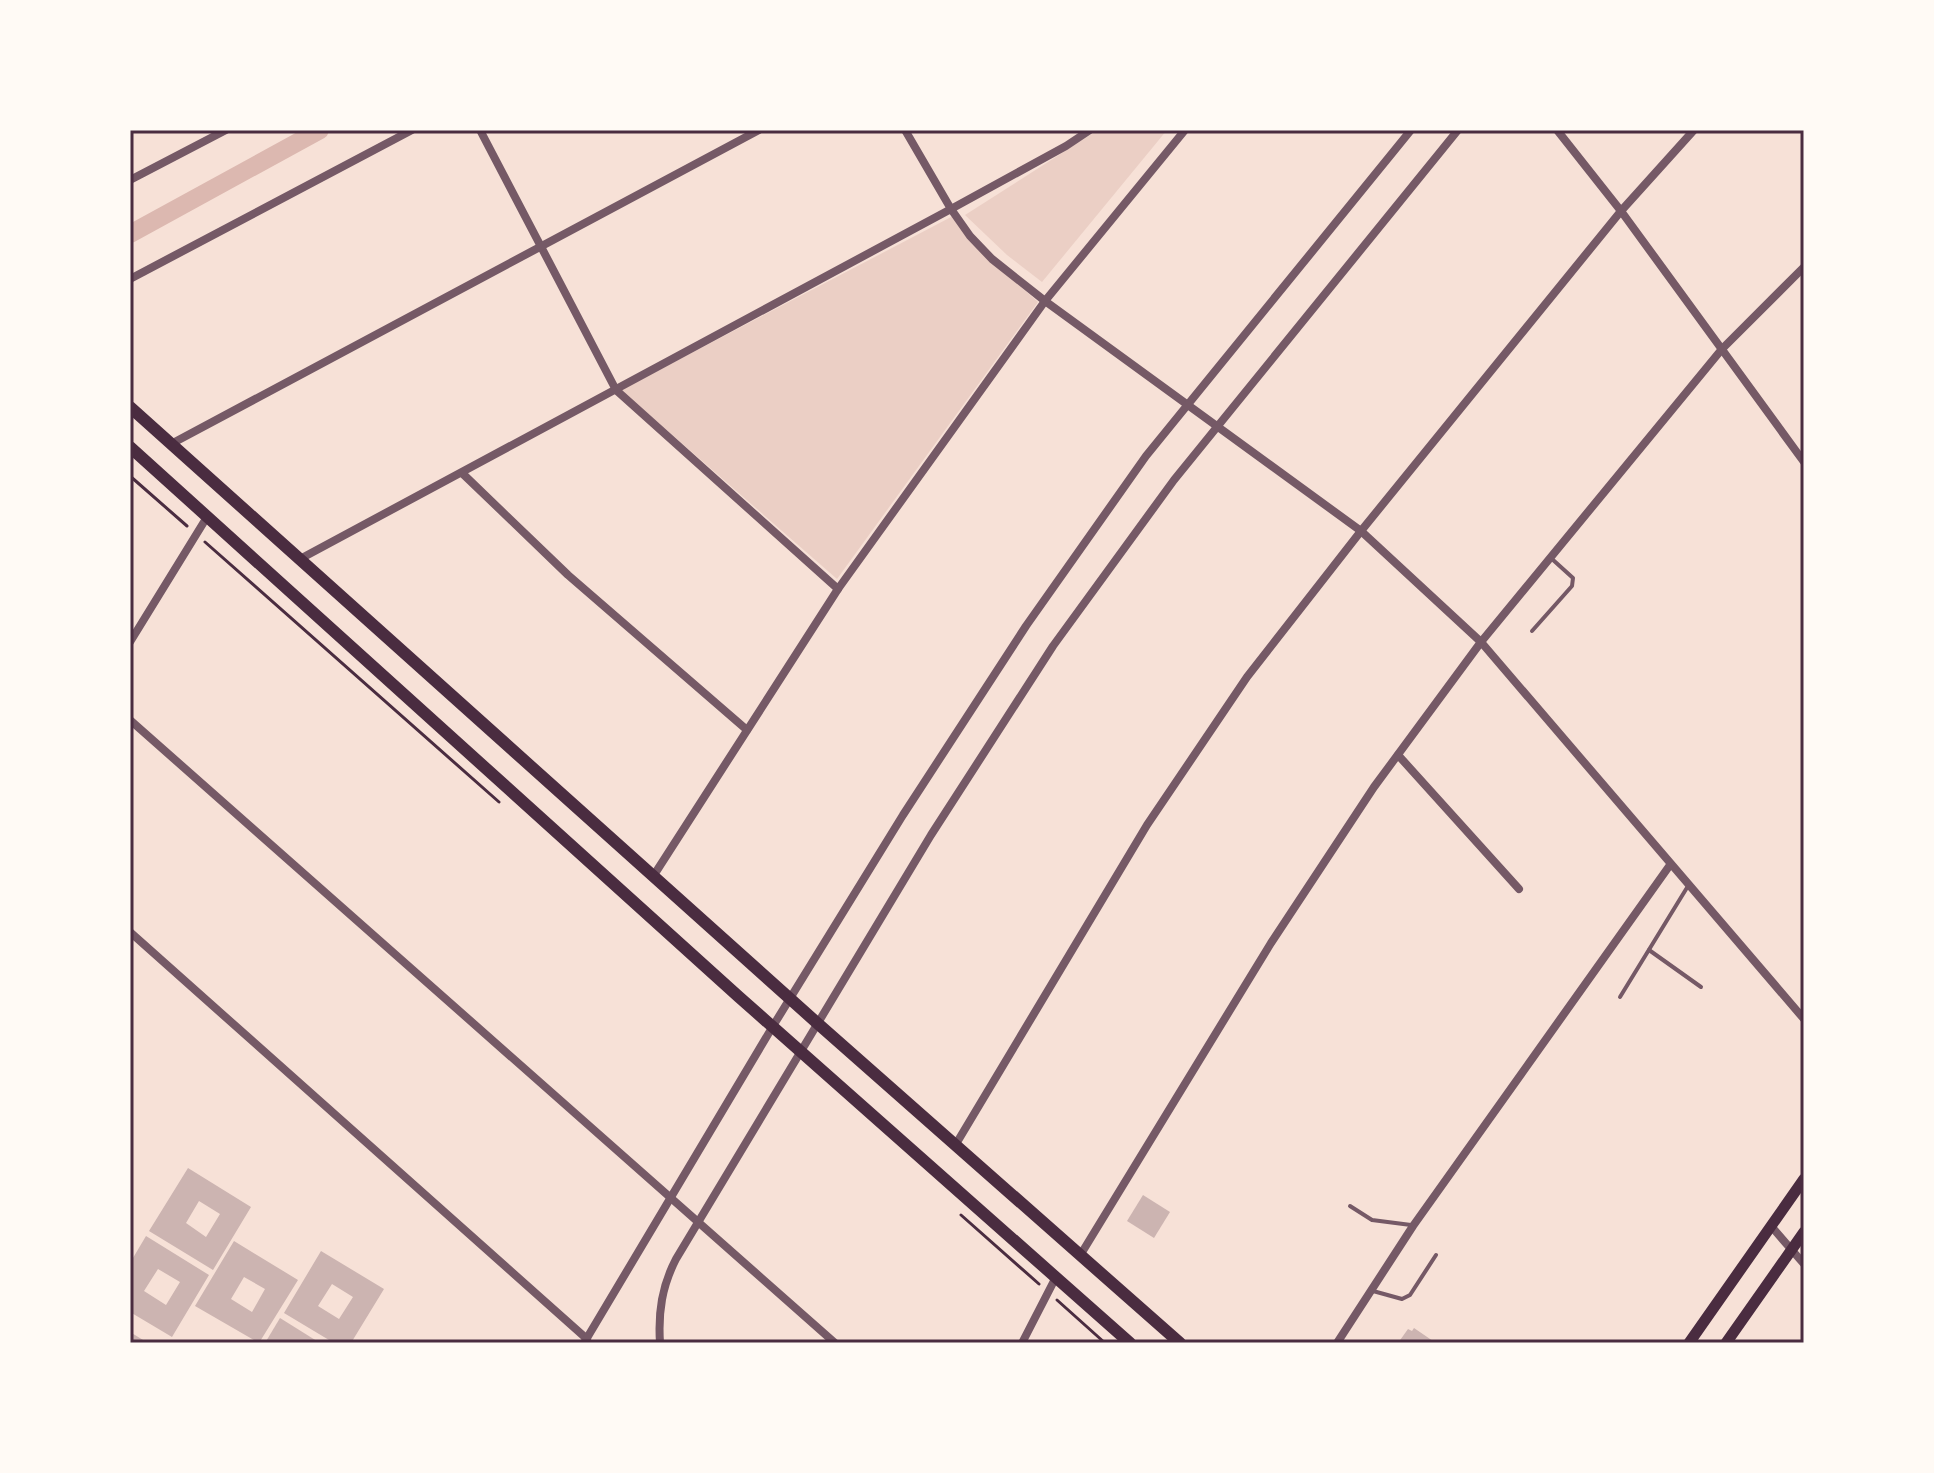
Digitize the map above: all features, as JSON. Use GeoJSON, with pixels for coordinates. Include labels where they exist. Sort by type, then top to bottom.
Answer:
{"type":"FeatureCollection","features":[{"type":"Feature","properties":{"kind":"main road"},"geometry":{"type":"LineString","coordinates":[[130,407],[816,1022],[1180,1343]]}},
{"type":"Feature","properties":{"kind":"main road"},"geometry":{"type":"LineString","coordinates":[[130,447],[1130,1343]]}},
{"type":"Feature","properties":{"kind":"main road"},"geometry":{"type":"LineString","coordinates":[[1689,1343],[1804,1179]]}},
{"type":"Feature","properties":{"kind":"main road"},"geometry":{"type":"LineString","coordinates":[[1726,1343],[1804,1232]]}},
{"type":"Feature","properties":{"kind":"street"},"geometry":{"type":"LineString","coordinates":[[130,180],[226,130]]}},
{"type":"Feature","properties":{"kind":"street"},"geometry":{"type":"LineString","coordinates":[[130,279],[412,130]]}},
{"type":"Feature","properties":{"kind":"street"},"geometry":{"type":"LineString","coordinates":[[480,130],[616,390],[838,589]]}},
{"type":"Feature","properties":{"kind":"street"},"geometry":{"type":"LineString","coordinates":[[171,444],[759,130]]}},
{"type":"Feature","properties":{"kind":"street"},"geometry":{"type":"LineString","coordinates":[[905,130],[951,209],[970,236],[992,259],[1361,531],[1481,642],[1804,1019]]}},
{"type":"Feature","properties":{"kind":"street"},"geometry":{"type":"LineString","coordinates":[[300,559],[951,209],[1090,130]]}},
{"type":"Feature","properties":{"kind":"street"},"geometry":{"type":"LineString","coordinates":[[654,875],[838,589],[1045,301],[1185,130]]}},
{"type":"Feature","properties":{"kind":"street"},"geometry":{"type":"LineString","coordinates":[[130,932],[586,1341],[790,997],[1026,626],[1146,456],[1411,130]]}},
{"type":"Feature","properties":{"kind":"street"},"geometry":{"type":"LineString","coordinates":[[660,1343],[659,1309],[676,1259],[931,835],[1053,646],[1174,480],[1458,130]]}},
{"type":"Feature","properties":{"kind":"street"},"geometry":{"type":"LineString","coordinates":[[1557,130],[1621,211],[1804,462]]}},
{"type":"Feature","properties":{"kind":"street"},"geometry":{"type":"LineString","coordinates":[[956,1144],[1147,825],[1247,677],[1361,531],[1621,211],[1694,130]]}},
{"type":"Feature","properties":{"kind":"street"},"geometry":{"type":"LineString","coordinates":[[1081,1254],[1271,943],[1398,755],[1481,642],[1722,349],[1804,267]]}},
{"type":"Feature","properties":{"kind":"street"},"geometry":{"type":"LineString","coordinates":[[462,473],[568,575],[747,730]]}},
{"type":"Feature","properties":{"kind":"street"},"geometry":{"type":"LineString","coordinates":[[130,642],[207,517]]}},
{"type":"Feature","properties":{"kind":"street"},"geometry":{"type":"LineString","coordinates":[[130,720],[835,1343]]}},
{"type":"Feature","properties":{"kind":"street"},"geometry":{"type":"LineString","coordinates":[[1398,755],[1519,889]]}},
{"type":"Feature","properties":{"kind":"street"},"geometry":{"type":"LineString","coordinates":[[1337,1343],[1413,1226],[1670,865]]}},
{"type":"Feature","properties":{"kind":"street"},"geometry":{"type":"LineString","coordinates":[[1771,1226],[1804,1264]]}},
{"type":"Feature","properties":{"kind":"street"},"geometry":{"type":"LineString","coordinates":[[1022,1343],[1056,1277]]}},
{"type":"Feature","properties":{"kind":"lane"},"geometry":{"type":"LineString","coordinates":[[1532,631],[1572,586],[1573,578],[1550,558]]}},
{"type":"Feature","properties":{"kind":"lane"},"geometry":{"type":"LineString","coordinates":[[1620,997],[1688,886]]}},
{"type":"Feature","properties":{"kind":"lane"},"geometry":{"type":"LineString","coordinates":[[1649,950],[1701,987]]}},
{"type":"Feature","properties":{"kind":"lane"},"geometry":{"type":"LineString","coordinates":[[1350,1206],[1372,1220],[1413,1226]]}},
{"type":"Feature","properties":{"kind":"lane"},"geometry":{"type":"LineString","coordinates":[[1371,1290],[1402,1299],[1410,1295],[1436,1255]]}},
{"type":"Feature","properties":{"kind":"shaded area"},"geometry":{"type":"Polygon","coordinates":[[[1098,130],[1167,130],[1042,282],[1007,255],[965,215],[1098,130]]]}},
{"type":"Feature","properties":{"kind":"shaded area"},"geometry":{"type":"Polygon","coordinates":[[[953,216],[976,247],[1038,302],[837,579],[621,390],[953,216]]]}},
{"type":"Feature","properties":{"kind":"building"},"geometry":{"type":"Polygon","coordinates":[[[188,1168],[251,1207],[213,1270],[149,1231],[188,1168]],[[199,1201],[186,1223],[206,1237],[220,1214],[199,1201]]]}},
{"type":"Feature","properties":{"kind":"building"},"geometry":{"type":"Polygon","coordinates":[[[1143,1195],[1170,1212],[1154,1238],[1127,1221],[1143,1195]]]}},
{"type":"Feature","properties":{"kind":"building"},"geometry":{"type":"Polygon","coordinates":[[[146,1236],[209,1275],[172,1337],[130,1312],[130,1263],[146,1236]],[[158,1269],[144,1291],[166,1305],[180,1282],[158,1269]]]}},
{"type":"Feature","properties":{"kind":"building"},"geometry":{"type":"Polygon","coordinates":[[[234,1241],[298,1280],[259,1343],[195,1306],[234,1241]],[[244,1277],[231,1299],[252,1312],[265,1289],[244,1277]]]}},
{"type":"Feature","properties":{"kind":"building"},"geometry":{"type":"Polygon","coordinates":[[[321,1251],[384,1289],[351,1343],[334,1343],[284,1313],[321,1251]],[[332,1284],[318,1306],[339,1319],[353,1297],[332,1284]]]}},
{"type":"Feature","properties":{"kind":"building"},"geometry":{"type":"Polygon","coordinates":[[[280,1318],[320,1343],[265,1343],[280,1318]]]}},
{"type":"Feature","properties":{"kind":"building"},"geometry":{"type":"Polygon","coordinates":[[[1414,1328],[1433,1341],[1398,1343],[1408,1329],[1412,1331],[1414,1328]]]}},
{"type":"Feature","properties":{"kind":"building"},"geometry":{"type":"Polygon","coordinates":[[[130,1332],[148,1343],[130,1343],[130,1332]]]}},
{"type":"Feature","properties":{"kind":"waterway"},"geometry":{"type":"LineString","coordinates":[[130,234],[320,130]]}}]}
